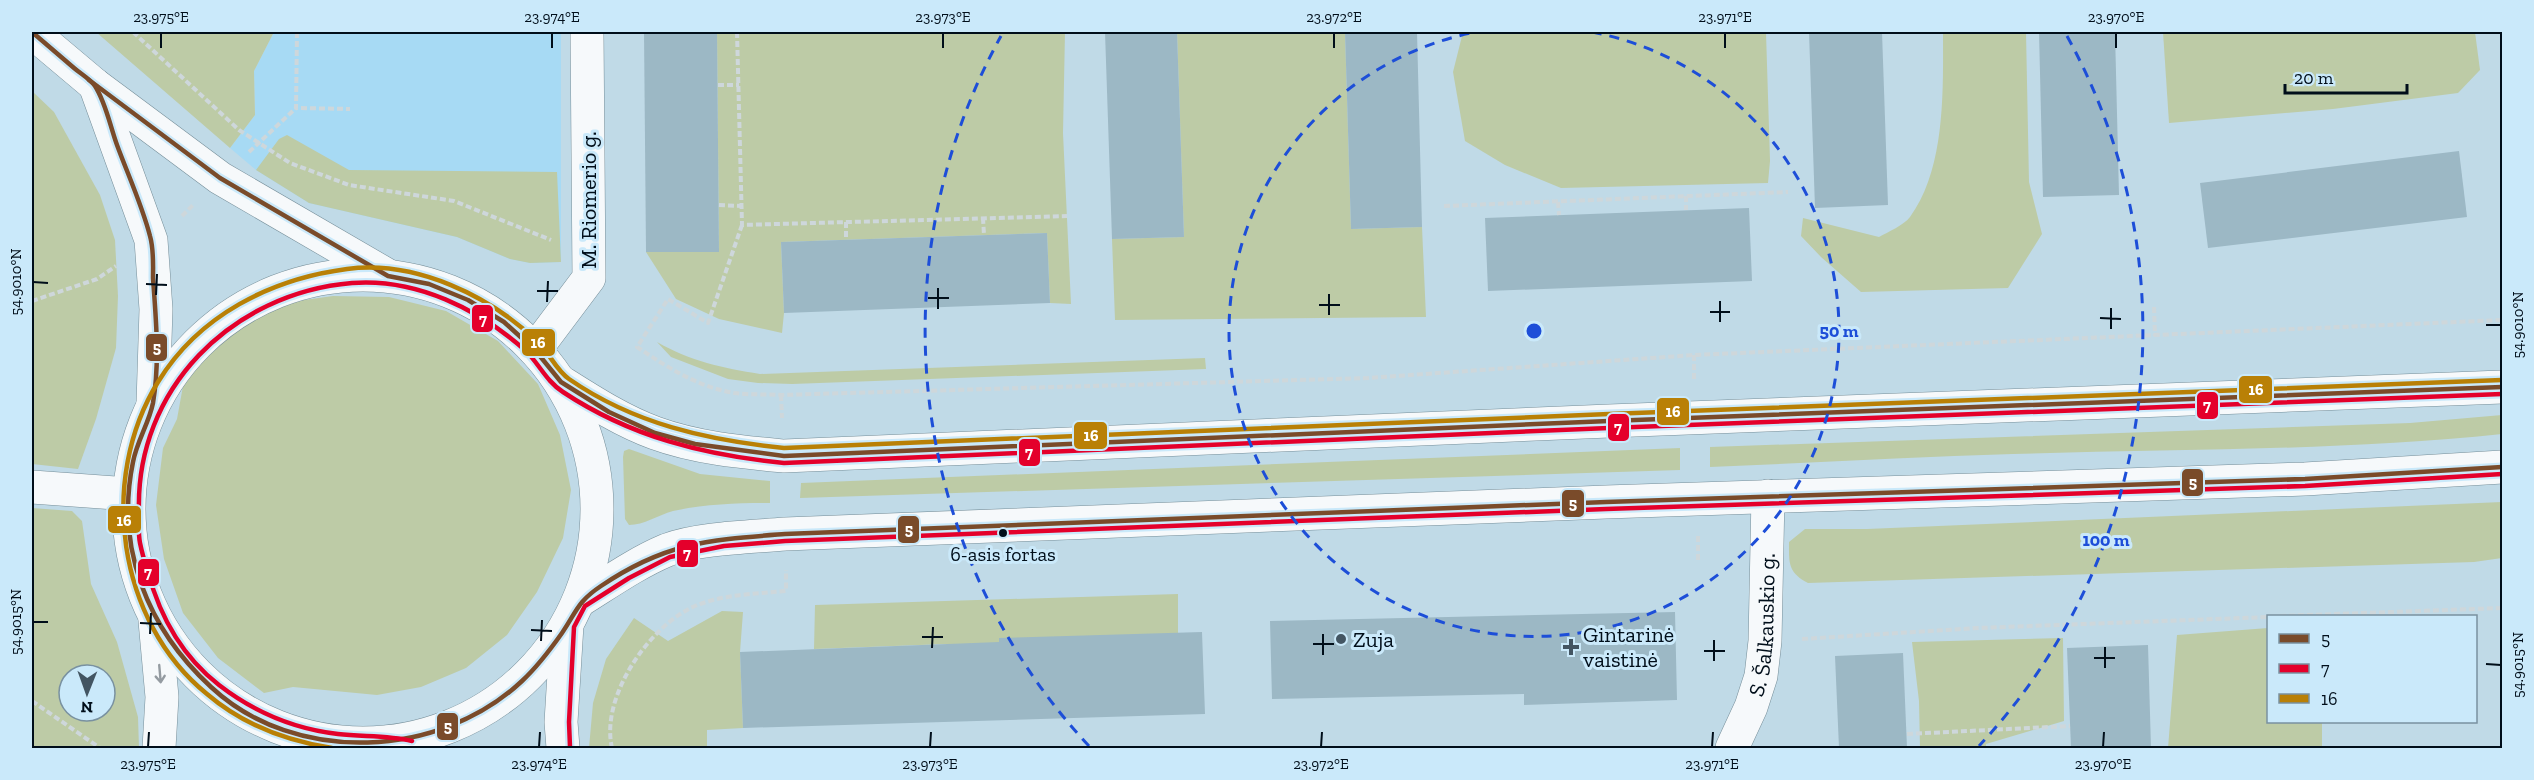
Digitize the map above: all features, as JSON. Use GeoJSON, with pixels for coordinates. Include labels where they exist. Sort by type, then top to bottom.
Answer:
{"type":"FeatureCollection","features":[{"type":"Feature","properties":{"kind":"main road"},"geometry":{"type":"LineString","coordinates":[[32,32],[95,85],[220,178],[388,276]]}},
{"type":"Feature","properties":{"kind":"main road","name":"M. Riomerio g."},"geometry":{"type":"LineString","coordinates":[[535,350],[589,278],[587,32]]}},
{"type":"Feature","properties":{"kind":"main road"},"geometry":{"type":"LineString","coordinates":[[95,85],[151,240],[156,309],[152,406]]}},
{"type":"Feature","properties":{"kind":"main road"},"geometry":{"type":"LineString","coordinates":[[563,748],[561,722],[573,613],[593,555],[597,527],[597,489],[588,443],[561,382],[535,350],[504,322],[468,300],[429,284],[388,276],[352,276],[317,280],[282,289],[250,304],[220,324],[193,348],[171,375],[152,406],[141,434],[133,464],[129,494],[130,536],[138,577],[154,616],[172,646],[195,673],[222,697],[252,716],[284,730],[345,746],[399,745],[472,717],[509,692],[541,662],[573,613],[625,572],[668,550],[723,539],[775,534],[1768,496],[2305,479],[2502,467]]}},
{"type":"Feature","properties":{"kind":"main road"},"geometry":{"type":"LineString","coordinates":[[561,382],[609,412],[655,433],[695,444],[784,456],[2502,387]]}},
{"type":"Feature","properties":{"kind":"main road"},"geometry":{"type":"LineString","coordinates":[[32,487],[129,494]]}},
{"type":"Feature","properties":{"kind":"main road","name":"S. Šalkauskio g."},"geometry":{"type":"LineString","coordinates":[[1732,748],[1751,707],[1761,676],[1765,641],[1768,496]]}},
{"type":"Feature","properties":{"kind":"main road"},"geometry":{"type":"LineString","coordinates":[[154,616],[162,697],[159,748]]}},
{"type":"Feature","properties":{"kind":"path"},"geometry":{"type":"LineString","coordinates":[[133,32],[238,130],[290,163],[349,185],[454,201],[589,256]]}},
{"type":"Feature","properties":{"kind":"path"},"geometry":{"type":"LineString","coordinates":[[296,108],[297,32]]}},
{"type":"Feature","properties":{"kind":"path"},"geometry":{"type":"LineString","coordinates":[[737,32],[742,225],[708,322],[668,300],[637,347],[668,368],[695,381],[734,393],[781,395],[1368,378],[1694,355],[2502,320]]}},
{"type":"Feature","properties":{"kind":"path"},"geometry":{"type":"LineString","coordinates":[[717,85],[739,85]]}},
{"type":"Feature","properties":{"kind":"path"},"geometry":{"type":"LineString","coordinates":[[258,144],[296,108],[350,109]]}},
{"type":"Feature","properties":{"kind":"path"},"geometry":{"type":"LineString","coordinates":[[1444,206],[1788,192]]}},
{"type":"Feature","properties":{"kind":"path"},"geometry":{"type":"LineString","coordinates":[[1686,196],[1686,210]]}},
{"type":"Feature","properties":{"kind":"path"},"geometry":{"type":"LineString","coordinates":[[1558,202],[1559,215]]}},
{"type":"Feature","properties":{"kind":"path"},"geometry":{"type":"LineString","coordinates":[[718,205],[742,206]]}},
{"type":"Feature","properties":{"kind":"path"},"geometry":{"type":"LineString","coordinates":[[742,225],[1067,216]]}},
{"type":"Feature","properties":{"kind":"path"},"geometry":{"type":"LineString","coordinates":[[983,218],[984,235]]}},
{"type":"Feature","properties":{"kind":"path"},"geometry":{"type":"LineString","coordinates":[[846,222],[846,240]]}},
{"type":"Feature","properties":{"kind":"path"},"geometry":{"type":"LineString","coordinates":[[32,301],[97,279]]}},
{"type":"Feature","properties":{"kind":"path"},"geometry":{"type":"LineString","coordinates":[[2154,307],[2155,336]]}},
{"type":"Feature","properties":{"kind":"path"},"geometry":{"type":"LineString","coordinates":[[612,748],[613,705],[628,670],[647,644],[670,623],[694,607],[714,601],[733,596],[786,591]]}},
{"type":"Feature","properties":{"kind":"path"},"geometry":{"type":"LineString","coordinates":[[2308,615],[2502,608]]}},
{"type":"Feature","properties":{"kind":"path"},"geometry":{"type":"LineString","coordinates":[[1765,641],[1978,628],[2267,617]]}},
{"type":"Feature","properties":{"kind":"path"},"geometry":{"type":"LineString","coordinates":[[32,701],[100,748]]}},
{"type":"Feature","properties":{"kind":"path"},"geometry":{"type":"LineString","coordinates":[[1906,734],[2070,726]]}},
{"type":"Feature","properties":{"kind":"shaded area"},"geometry":{"type":"Polygon","coordinates":[[[274,32],[561,32],[561,262],[530,263],[510,259],[457,237],[309,203],[256,170],[230,148],[255,115],[254,71],[274,32]]]}},
{"type":"Feature","properties":{"kind":"green space"},"geometry":{"type":"Polygon","coordinates":[[[96,32],[274,32],[254,71],[255,115],[230,148],[96,32]]]}},
{"type":"Feature","properties":{"kind":"green space"},"geometry":{"type":"Polygon","coordinates":[[[717,32],[1065,32],[1063,133],[1071,304],[1050,303],[1047,233],[781,242],[784,313],[782,333],[719,319],[676,299],[646,252],[719,251],[717,32]]]}},
{"type":"Feature","properties":{"kind":"green space"},"geometry":{"type":"Polygon","coordinates":[[[1177,32],[1345,32],[1351,229],[1422,227],[1426,317],[1115,320],[1112,239],[1184,237],[1177,32]]]}},
{"type":"Feature","properties":{"kind":"green space"},"geometry":{"type":"Polygon","coordinates":[[[1463,32],[1766,32],[1770,161],[1768,183],[1561,188],[1505,165],[1465,141],[1453,72],[1463,32]]]}},
{"type":"Feature","properties":{"kind":"green space"},"geometry":{"type":"Polygon","coordinates":[[[1943,32],[2026,32],[2029,182],[2042,234],[2008,288],[1861,292],[1801,236],[1803,218],[1879,237],[1900,226],[1910,217],[1922,197],[1936,152],[1942,103],[1943,32]]]}},
{"type":"Feature","properties":{"kind":"green space"},"geometry":{"type":"Polygon","coordinates":[[[2163,32],[2475,32],[2480,70],[2458,93],[2333,109],[2169,123],[2163,32]]]}},
{"type":"Feature","properties":{"kind":"green space"},"geometry":{"type":"Polygon","coordinates":[[[32,91],[54,112],[100,195],[115,240],[118,296],[116,348],[96,419],[78,469],[32,464],[32,91]]]}},
{"type":"Feature","properties":{"kind":"green space"},"geometry":{"type":"Polygon","coordinates":[[[287,135],[349,170],[557,172],[561,262],[530,263],[510,259],[457,237],[309,203],[256,170],[279,139],[287,135]]]}},
{"type":"Feature","properties":{"kind":"green space"},"geometry":{"type":"Polygon","coordinates":[[[333,296],[389,297],[446,311],[498,341],[538,384],[560,435],[571,490],[563,538],[537,592],[507,635],[466,668],[421,687],[377,695],[293,687],[264,693],[218,658],[183,613],[164,559],[156,505],[163,448],[177,419],[187,364],[221,330],[275,304],[333,296]]]}},
{"type":"Feature","properties":{"kind":"green space"},"geometry":{"type":"Polygon","coordinates":[[[657,342],[669,349],[707,363],[760,374],[1205,358],[1206,369],[792,384],[758,383],[728,379],[671,357],[657,342]]]}},
{"type":"Feature","properties":{"kind":"green space"},"geometry":{"type":"Polygon","coordinates":[[[2502,415],[2502,434],[2441,440],[2258,448],[1975,455],[1710,467],[1710,447],[2410,423],[2502,415]]]}},
{"type":"Feature","properties":{"kind":"green space"},"geometry":{"type":"Polygon","coordinates":[[[1680,448],[1680,470],[800,498],[801,483],[1680,448]]]}},
{"type":"Feature","properties":{"kind":"green space"},"geometry":{"type":"Polygon","coordinates":[[[629,449],[700,474],[770,481],[770,503],[721,504],[685,509],[629,525],[625,519],[623,457],[624,451],[629,449]]]}},
{"type":"Feature","properties":{"kind":"green space"},"geometry":{"type":"Polygon","coordinates":[[[2502,502],[2502,558],[2474,562],[1808,583],[1793,571],[1789,556],[1789,542],[1805,529],[1867,529],[2502,502]]]}},
{"type":"Feature","properties":{"kind":"green space"},"geometry":{"type":"Polygon","coordinates":[[[32,508],[72,511],[82,521],[91,584],[117,642],[138,717],[139,748],[32,748],[32,508]]]}},
{"type":"Feature","properties":{"kind":"green space"},"geometry":{"type":"Polygon","coordinates":[[[1178,594],[1178,633],[1002,720],[946,644],[814,649],[815,605],[1178,594]]]}},
{"type":"Feature","properties":{"kind":"green space"},"geometry":{"type":"Polygon","coordinates":[[[722,611],[743,612],[740,652],[743,728],[707,730],[707,748],[589,748],[593,703],[606,659],[634,618],[668,641],[722,611]]]}},
{"type":"Feature","properties":{"kind":"green space"},"geometry":{"type":"Polygon","coordinates":[[[2267,628],[2267,723],[2322,723],[2322,748],[2168,748],[2177,635],[2267,628]]]}},
{"type":"Feature","properties":{"kind":"green space"},"geometry":{"type":"Polygon","coordinates":[[[2063,638],[2064,721],[1986,744],[1986,748],[1920,748],[1919,701],[1912,642],[2063,638]]]}},
{"type":"Feature","properties":{"kind":"building"},"geometry":{"type":"Polygon","coordinates":[[[644,32],[717,32],[719,252],[646,252],[644,32]]]}},
{"type":"Feature","properties":{"kind":"building"},"geometry":{"type":"Polygon","coordinates":[[[1105,32],[1177,32],[1184,237],[1112,239],[1105,32]]]}},
{"type":"Feature","properties":{"kind":"building"},"geometry":{"type":"Polygon","coordinates":[[[1345,32],[1417,32],[1422,227],[1351,229],[1345,32]]]}},
{"type":"Feature","properties":{"kind":"building"},"geometry":{"type":"Polygon","coordinates":[[[1809,32],[1882,32],[1888,205],[1815,208],[1809,32]]]}},
{"type":"Feature","properties":{"kind":"building"},"geometry":{"type":"Polygon","coordinates":[[[2039,32],[2115,32],[2119,195],[2043,197],[2039,32]]]}},
{"type":"Feature","properties":{"kind":"building"},"geometry":{"type":"Polygon","coordinates":[[[2459,151],[2467,217],[2208,248],[2200,183],[2459,151]]]}},
{"type":"Feature","properties":{"kind":"building"},"geometry":{"type":"Polygon","coordinates":[[[1749,208],[1752,281],[1488,291],[1485,218],[1749,208]]]}},
{"type":"Feature","properties":{"kind":"building"},"geometry":{"type":"Polygon","coordinates":[[[1047,233],[1050,303],[784,313],[781,242],[1047,233]]]}},
{"type":"Feature","properties":{"kind":"building"},"geometry":{"type":"Polygon","coordinates":[[[1675,612],[1677,700],[1524,705],[1524,694],[1272,699],[1270,621],[1675,612]]]}},
{"type":"Feature","properties":{"kind":"building"},"geometry":{"type":"Polygon","coordinates":[[[1202,632],[1205,714],[743,728],[740,652],[999,642],[999,638],[1202,632]]]}},
{"type":"Feature","properties":{"kind":"building"},"geometry":{"type":"Polygon","coordinates":[[[2148,645],[2151,748],[2071,748],[2067,648],[2148,645]]]}},
{"type":"Feature","properties":{"kind":"building"},"geometry":{"type":"Polygon","coordinates":[[[1903,653],[1907,748],[1839,748],[1835,656],[1903,653]]]}},
{"type":"Feature","properties":{"kind":"transit line","name":"5"},"geometry":{"type":"LineString","coordinates":[[32,32],[91,81],[99,93],[151,241],[157,341],[155,388],[151,410],[133,462],[129,494],[129,526],[133,556],[142,585],[154,613],[170,640],[211,687],[245,713],[284,730],[325,740],[368,742],[410,738],[451,726],[489,707],[522,681],[553,646],[582,602],[601,586],[646,560],[689,546],[733,538],[785,534],[1606,502],[2305,479],[2502,467]]}},
{"type":"Feature","properties":{"kind":"transit line","name":"5"},"geometry":{"type":"LineString","coordinates":[[89,80],[220,178],[388,276],[429,284],[468,300],[504,322],[535,350],[561,382],[609,412],[655,433],[695,444],[784,456],[1609,421],[2502,387]]}},
{"type":"Feature","properties":{"kind":"transit line","name":"16"},"geometry":{"type":"LineString","coordinates":[[332,748],[282,736],[235,714],[207,694],[177,664],[153,628],[136,589],[126,547],[123,504],[128,461],[139,420],[158,382],[194,337],[239,304],[265,291],[291,281],[347,269],[399,270],[425,276],[475,296],[519,325],[538,342],[569,379],[619,408],[699,435],[784,448],[2502,380]]}},
{"type":"Feature","properties":{"kind":"transit line","name":"7"},"geometry":{"type":"LineString","coordinates":[[412,741],[338,734],[306,728],[276,718],[232,695],[194,662],[174,635],[159,605],[141,547],[139,512],[142,467],[154,426],[173,388],[199,355],[231,327],[268,306],[308,291],[352,283],[376,283],[423,291],[445,299],[488,322],[526,351],[552,383],[563,392],[615,421],[697,449],[784,463],[1609,428],[2502,394]]}},
{"type":"Feature","properties":{"kind":"transit line","name":"7"},"geometry":{"type":"LineString","coordinates":[[570,747],[569,722],[574,627],[585,606],[629,578],[670,557],[724,546],[785,541],[1606,509],[2305,486],[2502,474]]}},
{"type":"Feature","properties":{"kind":"place","name":"6-asis fortas"},"geometry":{"type":"Point","coordinates":[1003,533]}},
{"type":"Feature","properties":{"kind":"place","name":"Zuja"},"geometry":{"type":"Point","coordinates":[1341,639]}},
{"type":"Feature","properties":{"kind":"place","name":"Gintarinė vaistinė"},"geometry":{"type":"Point","coordinates":[1571,647]}}]}
